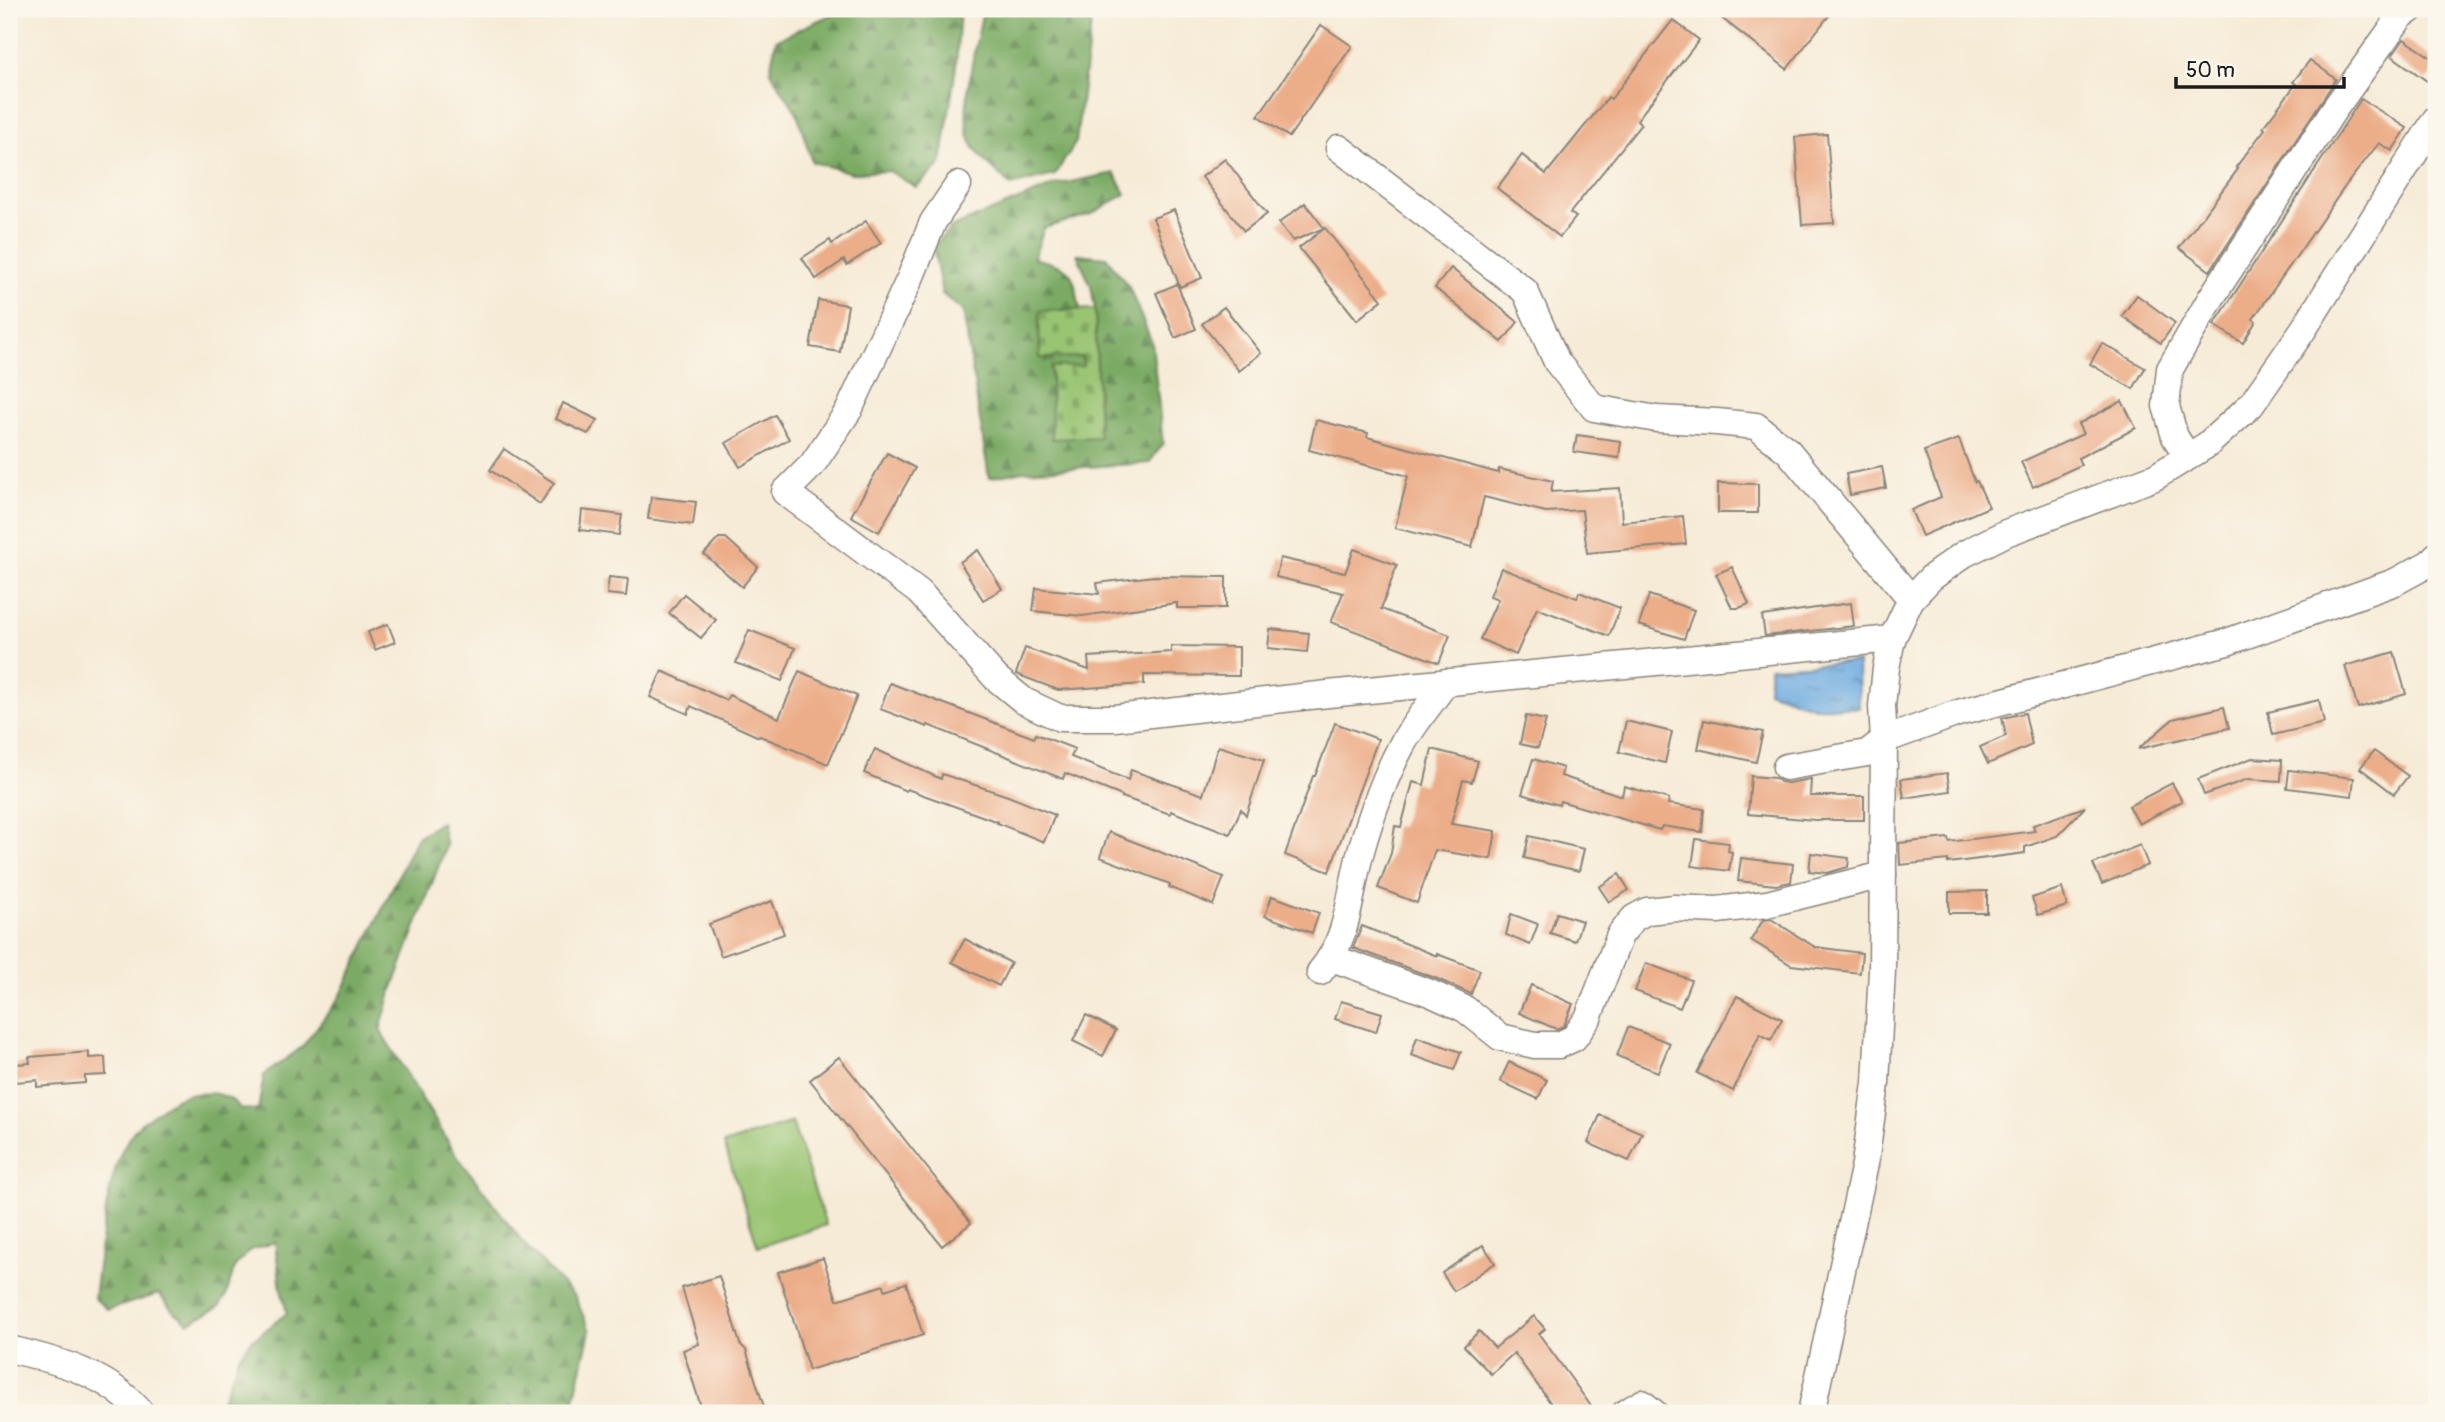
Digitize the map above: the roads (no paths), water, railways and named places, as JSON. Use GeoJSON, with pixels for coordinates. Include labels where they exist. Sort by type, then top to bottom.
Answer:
{"type":"FeatureCollection","features":[{"type":"Feature","properties":{"kind":"street"},"geometry":{"type":"LineString","coordinates":[[2188,457],[2175,437],[2166,406],[2170,369],[2211,298],[2333,111],[2401,16],[2411,9]]}},
{"type":"Feature","properties":{"kind":"street"},"geometry":{"type":"LineString","coordinates":[[1811,1413],[1865,1164],[1874,1097],[1882,970],[1882,706],[1892,639],[1911,599],[1931,578],[1964,554],[2006,533],[2155,477],[2207,445],[2251,405],[2303,330],[2436,119]]}},
{"type":"Feature","properties":{"kind":"street"},"geometry":{"type":"LineString","coordinates":[[1339,148],[1525,291],[1557,362],[1594,408],[1657,419],[1756,426],[1788,451],[1911,599]]}},
{"type":"Feature","properties":{"kind":"street"},"geometry":{"type":"LineString","coordinates":[[958,185],[933,222],[849,410],[812,466],[785,492],[919,592],[996,678],[1024,701],[1060,718],[1115,718],[1446,682],[1892,639]]}},
{"type":"Feature","properties":{"kind":"street"},"geometry":{"type":"LineString","coordinates":[[1786,767],[1867,753],[1884,740],[1958,713],[2227,642],[2395,582],[2430,563],[2436,556]]}},
{"type":"Feature","properties":{"kind":"street"},"geometry":{"type":"LineString","coordinates":[[1446,682],[1404,741],[1386,776],[1361,849],[1348,918],[1326,965],[1441,998],[1465,1009],[1500,1037],[1535,1045],[1559,1045],[1574,1038],[1588,1018],[1620,935],[1634,918],[1647,911],[1675,908],[1717,910],[1767,904],[1883,876]]}},
{"type":"Feature","properties":{"kind":"street"},"geometry":{"type":"LineString","coordinates":[[9,1349],[92,1375],[129,1398],[141,1413]]}},
{"type":"Feature","properties":{"kind":"street"},"geometry":{"type":"LineString","coordinates":[[1625,1413],[1642,1403],[1654,1413]]}},
{"type":"Feature","properties":{"kind":"water"},"geometry":{"type":"Polygon","coordinates":[[[1858,662],[1859,708],[1814,707],[1768,691],[1770,667],[1858,662]]]}}]}
